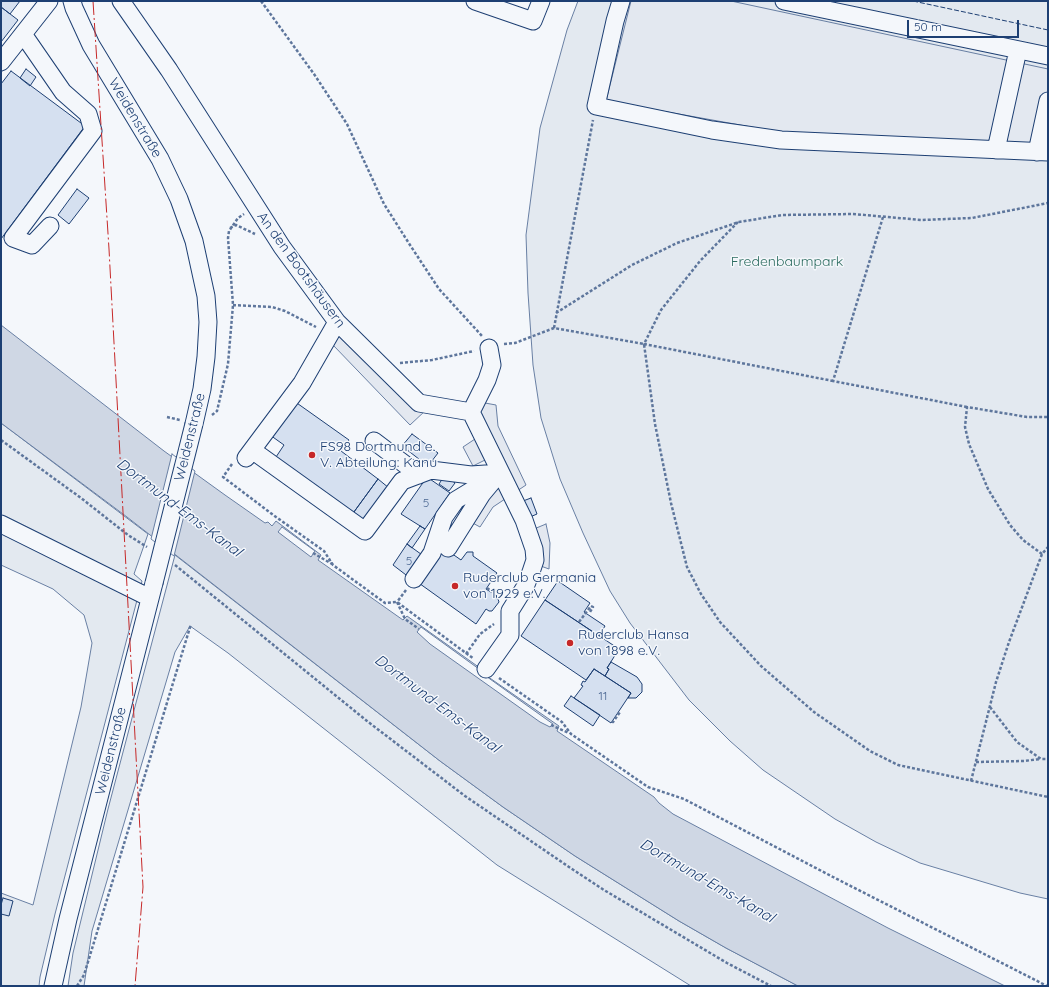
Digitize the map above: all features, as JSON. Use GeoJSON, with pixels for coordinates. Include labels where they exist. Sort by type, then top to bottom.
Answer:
{"type":"FeatureCollection","features":[{"type":"Feature","properties":{"kind":"street"},"geometry":{"type":"LineString","coordinates":[[1,62],[48,1]]}},
{"type":"Feature","properties":{"kind":"street","name":"Weidenstraße"},"geometry":{"type":"LineString","coordinates":[[53,986],[74,897],[152,590],[201,422],[202,390],[208,322],[206,296],[200,265],[194,241],[179,199],[160,159],[91,45],[72,1]]}},
{"type":"Feature","properties":{"kind":"street","name":"An den Bootshäusern"},"geometry":{"type":"LineString","coordinates":[[121,1],[169,70],[335,327],[419,403],[471,412]]}},
{"type":"Feature","properties":{"kind":"street"},"geometry":{"type":"LineString","coordinates":[[475,1],[533,21],[541,1]]}},
{"type":"Feature","properties":{"kind":"street"},"geometry":{"type":"LineString","coordinates":[[621,1],[615,21],[596,106],[712,130],[781,140],[1043,152],[1048,101]]}},
{"type":"Feature","properties":{"kind":"street"},"geometry":{"type":"LineString","coordinates":[[784,1],[1048,56]]}},
{"type":"Feature","properties":{"kind":"street"},"geometry":{"type":"LineString","coordinates":[[23,34],[63,92],[88,114],[93,131],[13,238],[32,245],[50,226]]}},
{"type":"Feature","properties":{"kind":"street"},"geometry":{"type":"LineString","coordinates":[[996,150],[1018,50]]}},
{"type":"Feature","properties":{"kind":"street"},"geometry":{"type":"LineString","coordinates":[[335,327],[302,383],[244,457],[365,532],[402,481],[431,470],[471,475],[500,473]]}},
{"type":"Feature","properties":{"kind":"street"},"geometry":{"type":"LineString","coordinates":[[486,669],[510,635],[510,611],[525,587],[535,560],[534,549],[524,520],[471,412],[487,380],[492,365],[489,348]]}},
{"type":"Feature","properties":{"kind":"street"},"geometry":{"type":"LineString","coordinates":[[374,441],[418,475]]}},
{"type":"Feature","properties":{"kind":"street"},"geometry":{"type":"LineString","coordinates":[[448,548],[482,494],[500,473]]}},
{"type":"Feature","properties":{"kind":"street"},"geometry":{"type":"LineString","coordinates":[[414,579],[432,553],[444,517],[456,500],[500,473]]}},
{"type":"Feature","properties":{"kind":"street"},"geometry":{"type":"LineString","coordinates":[[1,524],[152,590]]}},
{"type":"Feature","properties":{"kind":"path"},"geometry":{"type":"LineString","coordinates":[[261,1],[314,74],[347,124],[384,204],[410,245],[439,289],[482,336],[489,348]]}},
{"type":"Feature","properties":{"kind":"path"},"geometry":{"type":"LineString","coordinates":[[554,328],[596,106]]}},
{"type":"Feature","properties":{"kind":"path"},"geometry":{"type":"LineString","coordinates":[[556,313],[632,264],[677,243],[739,222],[782,215],[853,214],[922,220],[972,218],[1048,203]]}},
{"type":"Feature","properties":{"kind":"path"},"geometry":{"type":"LineString","coordinates":[[201,422],[217,411],[228,364],[233,305],[228,238],[229,229],[238,218],[256,206]]}},
{"type":"Feature","properties":{"kind":"path"},"geometry":{"type":"LineString","coordinates":[[833,381],[883,217]]}},
{"type":"Feature","properties":{"kind":"path"},"geometry":{"type":"LineString","coordinates":[[739,222],[700,261],[661,310],[644,344],[655,424],[671,503],[688,568],[701,594],[720,622],[761,666],[814,712],[870,751],[898,765],[1048,797]]}},
{"type":"Feature","properties":{"kind":"path"},"geometry":{"type":"LineString","coordinates":[[233,305],[272,307],[285,311],[317,328],[335,327]]}},
{"type":"Feature","properties":{"kind":"path"},"geometry":{"type":"LineString","coordinates":[[396,364],[432,360],[493,346],[515,343],[554,328],[967,407],[1027,417],[1048,417]]}},
{"type":"Feature","properties":{"kind":"path"},"geometry":{"type":"LineString","coordinates":[[967,407],[965,427],[969,444],[988,489],[1010,525],[1023,540],[1042,554]]}},
{"type":"Feature","properties":{"kind":"path"},"geometry":{"type":"LineString","coordinates":[[1,440],[81,498],[128,535],[148,547]]}},
{"type":"Feature","properties":{"kind":"path"},"geometry":{"type":"LineString","coordinates":[[244,457],[223,477],[324,551],[333,565]]}},
{"type":"Feature","properties":{"kind":"path"},"geometry":{"type":"LineString","coordinates":[[971,781],[989,707],[1009,642],[1042,554],[1048,547]]}},
{"type":"Feature","properties":{"kind":"path"},"geometry":{"type":"LineString","coordinates":[[314,553],[385,603],[397,602],[486,669],[562,722],[571,734]]}},
{"type":"Feature","properties":{"kind":"path"},"geometry":{"type":"LineString","coordinates":[[170,562],[367,721],[464,796],[604,890],[726,963],[771,986]]}},
{"type":"Feature","properties":{"kind":"path"},"geometry":{"type":"LineString","coordinates":[[487,588],[494,593],[497,589]]}},
{"type":"Feature","properties":{"kind":"path"},"geometry":{"type":"LineString","coordinates":[[397,602],[405,619],[419,629]]}},
{"type":"Feature","properties":{"kind":"path"},"geometry":{"type":"LineString","coordinates":[[579,622],[591,606],[593,607],[590,612]]}},
{"type":"Feature","properties":{"kind":"path"},"geometry":{"type":"LineString","coordinates":[[466,654],[480,634],[510,611]]}},
{"type":"Feature","properties":{"kind":"path"},"geometry":{"type":"LineString","coordinates":[[77,986],[84,975],[191,624]]}},
{"type":"Feature","properties":{"kind":"path"},"geometry":{"type":"LineString","coordinates":[[989,707],[1017,742],[1041,759]]}},
{"type":"Feature","properties":{"kind":"path"},"geometry":{"type":"LineString","coordinates":[[612,721],[613,722],[620,712]]}},
{"type":"Feature","properties":{"kind":"path"},"geometry":{"type":"LineString","coordinates":[[552,725],[571,734],[648,788],[684,799],[1047,986]]}},
{"type":"Feature","properties":{"kind":"path"},"geometry":{"type":"LineString","coordinates":[[976,762],[1048,760]]}},
{"type":"Feature","properties":{"kind":"green space","name":"Fredenbaumpark"},"geometry":{"type":"Polygon","coordinates":[[[578,1],[1048,1],[1048,899],[1020,893],[920,863],[876,842],[835,819],[763,770],[730,741],[689,700],[630,623],[610,591],[560,479],[541,418],[533,365],[528,293],[526,235],[540,128],[567,30],[578,1]]]}},
{"type":"Feature","properties":{"kind":"green space"},"geometry":{"type":"Polygon","coordinates":[[[1,423],[148,534],[134,574],[142,581],[55,914],[39,986],[1,986],[1,893],[33,905],[81,707],[92,643],[84,615],[53,589],[1,565],[1,423]]]}},
{"type":"Feature","properties":{"kind":"green space"},"geometry":{"type":"Polygon","coordinates":[[[175,555],[440,761],[503,807],[575,856],[679,921],[798,986],[691,986],[497,865],[228,653],[190,626],[175,652],[92,931],[84,986],[68,986],[73,953],[108,809],[175,555]]]}},
{"type":"Feature","properties":{"kind":"shaded area"},"geometry":{"type":"Polygon","coordinates":[[[631,1],[731,1],[1048,69],[1048,144],[785,133],[606,101],[631,1]]]}},
{"type":"Feature","properties":{"kind":"shaded area"},"geometry":{"type":"Polygon","coordinates":[[[336,331],[426,410],[410,425],[333,345],[336,331]]]}},
{"type":"Feature","properties":{"kind":"shaded area"},"geometry":{"type":"Polygon","coordinates":[[[485,403],[496,405],[498,426],[526,485],[493,507],[480,527],[469,521],[502,483],[487,459],[473,466],[463,447],[475,439],[467,423],[485,403]]]}},
{"type":"Feature","properties":{"kind":"shaded area"},"geometry":{"type":"Polygon","coordinates":[[[546,524],[550,543],[549,569],[538,565],[534,529],[546,524]]]}},
{"type":"Feature","properties":{"kind":"water","name":"Dortmund-Ems-Kanal"},"geometry":{"type":"Polygon","coordinates":[[[1,325],[164,451],[265,523],[268,522],[272,526],[276,521],[321,555],[318,560],[403,620],[407,616],[480,668],[484,674],[559,726],[557,731],[654,797],[673,814],[888,928],[1005,986],[798,986],[679,921],[575,856],[503,807],[440,761],[127,517],[1,423],[1,325]]]}},
{"type":"Feature","properties":{"kind":"pier"},"geometry":{"type":"Polygon","coordinates":[[[172,454],[195,471],[174,556],[151,539],[172,454]]]}},
{"type":"Feature","properties":{"kind":"pier"},"geometry":{"type":"Polygon","coordinates":[[[282,527],[315,551],[311,557],[278,532],[282,527]]]}},
{"type":"Feature","properties":{"kind":"pier"},"geometry":{"type":"Polygon","coordinates":[[[421,627],[553,724],[550,727],[540,722],[430,644],[417,632],[421,627]]]}},
{"type":"Feature","properties":{"kind":"building"},"geometry":{"type":"Polygon","coordinates":[[[1,1],[20,1],[10,14],[1,7],[1,1]]]}},
{"type":"Feature","properties":{"kind":"building"},"geometry":{"type":"Polygon","coordinates":[[[1,7],[18,20],[1,42],[1,7]]]}},
{"type":"Feature","properties":{"kind":"building"},"geometry":{"type":"Polygon","coordinates":[[[26,69],[36,77],[30,86],[20,78],[26,69]]]}},
{"type":"Feature","properties":{"kind":"building"},"geometry":{"type":"Polygon","coordinates":[[[11,71],[85,126],[1,239],[1,84],[11,71]]]}},
{"type":"Feature","properties":{"kind":"building"},"geometry":{"type":"Polygon","coordinates":[[[77,189],[89,198],[69,224],[58,215],[77,189]]]}},
{"type":"Feature","properties":{"kind":"building","name":"FS98 Dortmund e. V. Abteilung: Kanu"},"geometry":{"type":"Polygon","coordinates":[[[294,401],[349,440],[341,451],[378,479],[351,516],[274,460],[284,445],[270,435],[294,401]]]}},
{"type":"Feature","properties":{"kind":"building"},"geometry":{"type":"Polygon","coordinates":[[[412,434],[438,453],[428,466],[402,446],[412,434]]]}},
{"type":"Feature","properties":{"kind":"building"},"geometry":{"type":"Polygon","coordinates":[[[445,475],[455,483],[449,491],[439,484],[445,475]]]}},
{"type":"Feature","properties":{"kind":"building"},"geometry":{"type":"Polygon","coordinates":[[[427,477],[450,493],[425,529],[401,514],[427,477]]]}},
{"type":"Feature","properties":{"kind":"building"},"geometry":{"type":"Polygon","coordinates":[[[378,479],[389,488],[362,525],[351,516],[378,479]]]}},
{"type":"Feature","properties":{"kind":"building"},"geometry":{"type":"Polygon","coordinates":[[[531,498],[537,514],[530,517],[523,501],[531,498]]]}},
{"type":"Feature","properties":{"kind":"building"},"geometry":{"type":"Polygon","coordinates":[[[420,526],[425,529],[412,548],[407,544],[420,526]]]}},
{"type":"Feature","properties":{"kind":"building"},"geometry":{"type":"Polygon","coordinates":[[[407,544],[425,557],[410,578],[393,565],[407,544]]]}},
{"type":"Feature","properties":{"kind":"building","name":"Ruderclub Germania von 1929 e.V."},"geometry":{"type":"Polygon","coordinates":[[[441,546],[461,560],[467,552],[473,552],[473,556],[497,573],[486,589],[497,596],[496,597],[499,602],[492,611],[486,609],[476,624],[416,581],[441,546]]]}},
{"type":"Feature","properties":{"kind":"building"},"geometry":{"type":"Polygon","coordinates":[[[558,581],[590,603],[584,612],[605,626],[599,636],[545,600],[558,581]]]}},
{"type":"Feature","properties":{"kind":"building","name":"Ruderclub Hansa von 1898 e.V."},"geometry":{"type":"Polygon","coordinates":[[[545,600],[619,649],[607,668],[609,669],[605,676],[594,669],[586,680],[521,636],[545,600]]]}},
{"type":"Feature","properties":{"kind":"building"},"geometry":{"type":"Polygon","coordinates":[[[611,662],[637,677],[642,684],[642,692],[636,698],[628,698],[631,693],[605,676],[609,669],[607,668],[611,662]]]}},
{"type":"Feature","properties":{"kind":"building"},"geometry":{"type":"Polygon","coordinates":[[[594,669],[631,693],[611,723],[574,698],[583,686],[581,685],[583,681],[585,682],[594,669]]]}},
{"type":"Feature","properties":{"kind":"building"},"geometry":{"type":"Polygon","coordinates":[[[571,696],[600,715],[593,726],[564,706],[571,696]]]}},
{"type":"Feature","properties":{"kind":"building"},"geometry":{"type":"Polygon","coordinates":[[[3,898],[13,901],[9,916],[1,914],[3,898]]]}},
{"type":"Feature","properties":{"kind":"fence"},"geometry":{"type":"LineString","coordinates":[[913,1],[1048,30]]}},
{"type":"Feature","properties":{"kind":"power"},"geometry":{"type":"LineString","coordinates":[[93,1],[109,249],[143,887],[135,986]]}},
{"type":"Feature","properties":{"kind":"place","name":"FS98 Dortmund e. V. Abteilung: Kanu"},"geometry":{"type":"Point","coordinates":[312,455]}},
{"type":"Feature","properties":{"kind":"place","name":"Ruderclub Germania von 1929 e.V."},"geometry":{"type":"Point","coordinates":[455,586]}},
{"type":"Feature","properties":{"kind":"place","name":"Ruderclub Hansa von 1898 e.V."},"geometry":{"type":"Point","coordinates":[570,643]}}]}
